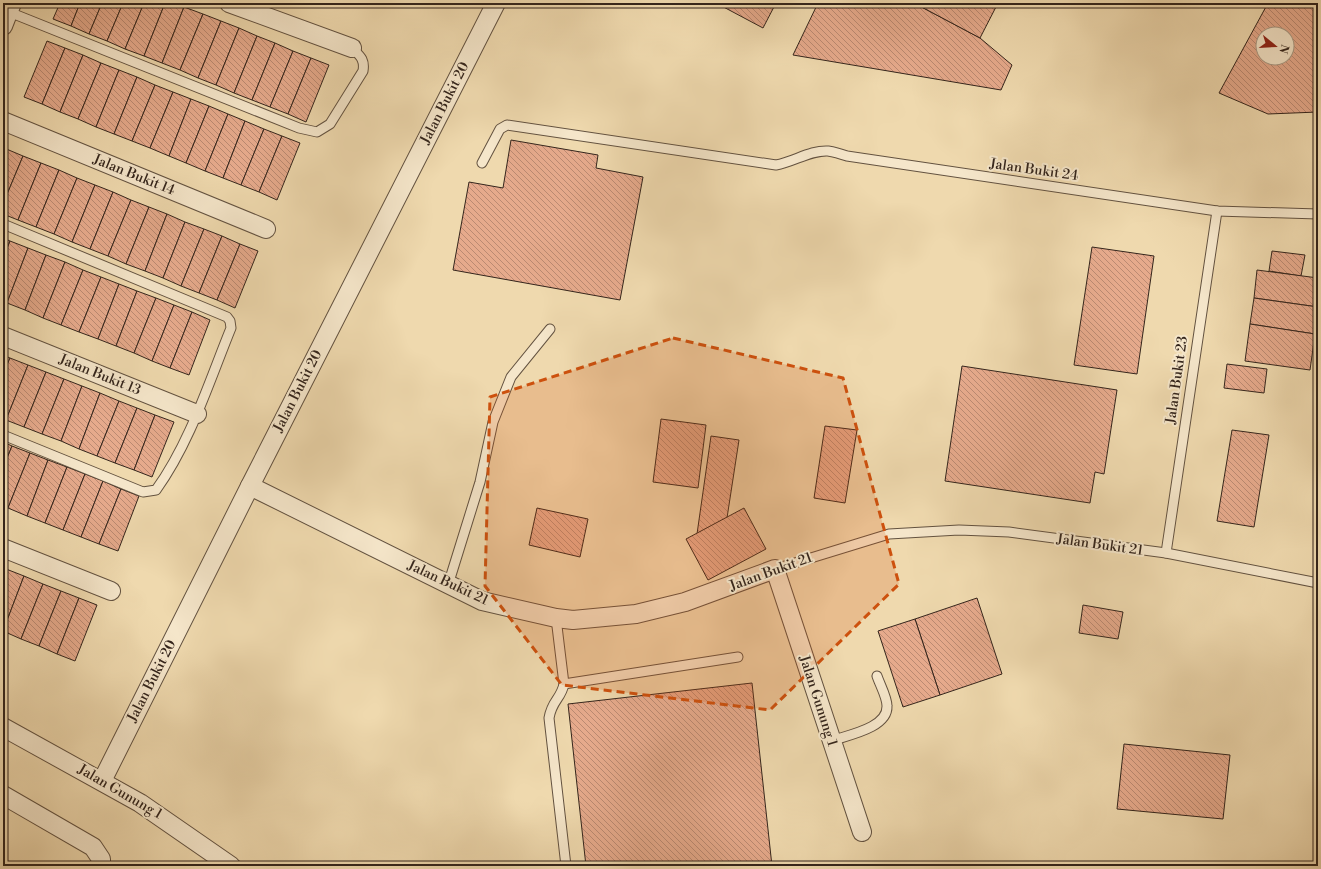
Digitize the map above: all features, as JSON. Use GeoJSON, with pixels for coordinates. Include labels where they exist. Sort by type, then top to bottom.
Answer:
{"type":"FeatureCollection","features":[{"type":"Feature","properties":{"kind":"street"},"geometry":{"type":"LineString","coordinates":[[229,3],[352,48]]}},
{"type":"Feature","properties":{"kind":"street","name":"Jalan Bukit 20"},"geometry":{"type":"LineString","coordinates":[[102,781],[250,486],[496,3]]}},
{"type":"Feature","properties":{"kind":"street","name":"Jalan Bukit 14"},"geometry":{"type":"LineString","coordinates":[[3,121],[266,229]]}},
{"type":"Feature","properties":{"kind":"street","name":"Jalan Bukit 13"},"geometry":{"type":"LineString","coordinates":[[3,336],[197,414]]}},
{"type":"Feature","properties":{"kind":"street","name":"Jalan Bukit 21"},"geometry":{"type":"LineString","coordinates":[[250,486],[482,601],[556,618],[573,620],[636,614],[685,602],[775,569]]}},
{"type":"Feature","properties":{"kind":"street"},"geometry":{"type":"LineString","coordinates":[[3,548],[111,591]]}},
{"type":"Feature","properties":{"kind":"street","name":"Jalan Gunung 1"},"geometry":{"type":"LineString","coordinates":[[775,569],[862,832]]}},
{"type":"Feature","properties":{"kind":"street","name":"Jalan Gunung 1"},"geometry":{"type":"LineString","coordinates":[[3,727],[102,781],[168,820],[231,866]]}},
{"type":"Feature","properties":{"kind":"street"},"geometry":{"type":"LineString","coordinates":[[3,795],[93,847],[100,859],[101,866]]}},
{"type":"Feature","properties":{"kind":"lane"},"geometry":{"type":"LineString","coordinates":[[8,14],[299,128],[317,132],[330,124],[363,71],[363,58],[352,48]]}},
{"type":"Feature","properties":{"kind":"lane","name":"Jalan Bukit 24"},"geometry":{"type":"LineString","coordinates":[[482,163],[500,129],[507,125],[776,165],[787,164],[819,152],[830,151],[847,156],[1217,211],[1318,214]]}},
{"type":"Feature","properties":{"kind":"lane","name":"Jalan Bukit 23"},"geometry":{"type":"LineString","coordinates":[[1166,553],[1217,211]]}},
{"type":"Feature","properties":{"kind":"lane"},"geometry":{"type":"LineString","coordinates":[[3,224],[227,317],[230,321],[231,328],[197,414],[164,479],[156,490],[143,492],[3,435]]}},
{"type":"Feature","properties":{"kind":"lane"},"geometry":{"type":"LineString","coordinates":[[448,585],[480,482],[493,422],[511,377],[550,329]]}},
{"type":"Feature","properties":{"kind":"lane","name":"Jalan Bukit 21"},"geometry":{"type":"LineString","coordinates":[[775,569],[890,534],[959,530],[1009,532],[1166,553],[1318,583]]}},
{"type":"Feature","properties":{"kind":"lane"},"geometry":{"type":"LineString","coordinates":[[556,618],[564,684],[562,693],[550,707],[549,718],[566,866]]}},
{"type":"Feature","properties":{"kind":"lane"},"geometry":{"type":"LineString","coordinates":[[564,684],[738,657]]}},
{"type":"Feature","properties":{"kind":"lane"},"geometry":{"type":"LineString","coordinates":[[831,741],[876,725],[885,718],[887,705],[877,676]]}},
{"type":"Feature","properties":{"kind":"highlighted area"},"geometry":{"type":"Polygon","coordinates":[[[673,338],[843,378],[899,584],[770,710],[562,685],[485,586],[490,397],[673,338]]]}},
{"type":"Feature","properties":{"kind":"building"},"geometry":{"type":"Polygon","coordinates":[[[60,3],[80,3],[71,26],[53,19],[60,3]]]}},
{"type":"Feature","properties":{"kind":"building"},"geometry":{"type":"Polygon","coordinates":[[[80,3],[102,3],[89,34],[71,26],[80,3]]]}},
{"type":"Feature","properties":{"kind":"building"},"geometry":{"type":"Polygon","coordinates":[[[102,3],[123,3],[107,41],[89,34],[102,3]]]}},
{"type":"Feature","properties":{"kind":"building"},"geometry":{"type":"Polygon","coordinates":[[[123,3],[144,3],[125,49],[107,41],[123,3]]]}},
{"type":"Feature","properties":{"kind":"building"},"geometry":{"type":"Polygon","coordinates":[[[144,3],[165,3],[144,56],[125,49],[144,3]]]}},
{"type":"Feature","properties":{"kind":"building"},"geometry":{"type":"Polygon","coordinates":[[[165,3],[176,3],[184,7],[162,63],[144,56],[165,3]]]}},
{"type":"Feature","properties":{"kind":"building"},"geometry":{"type":"Polygon","coordinates":[[[716,3],[776,3],[763,28],[716,3]]]}},
{"type":"Feature","properties":{"kind":"building"},"geometry":{"type":"Polygon","coordinates":[[[818,3],[914,3],[980,38],[1012,65],[1001,90],[793,55],[818,3]]]}},
{"type":"Feature","properties":{"kind":"building"},"geometry":{"type":"Polygon","coordinates":[[[914,3],[998,3],[980,38],[914,3]]]}},
{"type":"Feature","properties":{"kind":"building"},"geometry":{"type":"Polygon","coordinates":[[[1268,3],[1307,3],[1318,8],[1318,112],[1268,114],[1219,93],[1255,27],[1255,66],[1295,66],[1295,26],[1255,26],[1268,3]]]}},
{"type":"Feature","properties":{"kind":"building"},"geometry":{"type":"Polygon","coordinates":[[[184,7],[203,14],[180,70],[162,63],[184,7]]]}},
{"type":"Feature","properties":{"kind":"building"},"geometry":{"type":"Polygon","coordinates":[[[203,14],[221,21],[198,78],[180,70],[203,14]]]}},
{"type":"Feature","properties":{"kind":"building"},"geometry":{"type":"Polygon","coordinates":[[[221,21],[239,28],[216,85],[198,78],[221,21]]]}},
{"type":"Feature","properties":{"kind":"building"},"geometry":{"type":"Polygon","coordinates":[[[239,28],[257,36],[234,93],[216,85],[239,28]]]}},
{"type":"Feature","properties":{"kind":"building"},"geometry":{"type":"Polygon","coordinates":[[[257,36],[275,43],[252,100],[234,93],[257,36]]]}},
{"type":"Feature","properties":{"kind":"building"},"geometry":{"type":"Polygon","coordinates":[[[47,41],[65,48],[42,104],[24,97],[47,41]]]}},
{"type":"Feature","properties":{"kind":"building"},"geometry":{"type":"Polygon","coordinates":[[[275,43],[293,51],[270,107],[252,100],[275,43]]]}},
{"type":"Feature","properties":{"kind":"building"},"geometry":{"type":"Polygon","coordinates":[[[65,48],[83,55],[60,112],[42,104],[65,48]]]}},
{"type":"Feature","properties":{"kind":"building"},"geometry":{"type":"Polygon","coordinates":[[[293,51],[311,58],[288,114],[270,107],[293,51]]]}},
{"type":"Feature","properties":{"kind":"building"},"geometry":{"type":"Polygon","coordinates":[[[83,55],[101,63],[78,119],[60,112],[83,55]]]}},
{"type":"Feature","properties":{"kind":"building"},"geometry":{"type":"Polygon","coordinates":[[[311,58],[329,65],[306,122],[288,114],[311,58]]]}},
{"type":"Feature","properties":{"kind":"building"},"geometry":{"type":"Polygon","coordinates":[[[101,63],[119,70],[96,127],[78,119],[101,63]]]}},
{"type":"Feature","properties":{"kind":"building"},"geometry":{"type":"Polygon","coordinates":[[[119,70],[137,77],[114,134],[96,127],[119,70]]]}},
{"type":"Feature","properties":{"kind":"building"},"geometry":{"type":"Polygon","coordinates":[[[137,77],[155,85],[132,141],[114,134],[137,77]]]}},
{"type":"Feature","properties":{"kind":"building"},"geometry":{"type":"Polygon","coordinates":[[[155,85],[173,92],[150,148],[132,141],[155,85]]]}},
{"type":"Feature","properties":{"kind":"building"},"geometry":{"type":"Polygon","coordinates":[[[173,92],[191,99],[169,156],[150,148],[173,92]]]}},
{"type":"Feature","properties":{"kind":"building"},"geometry":{"type":"Polygon","coordinates":[[[191,99],[209,106],[186,163],[169,156],[191,99]]]}},
{"type":"Feature","properties":{"kind":"building"},"geometry":{"type":"Polygon","coordinates":[[[209,106],[228,114],[205,171],[186,163],[209,106]]]}},
{"type":"Feature","properties":{"kind":"building"},"geometry":{"type":"Polygon","coordinates":[[[228,114],[245,121],[223,178],[205,171],[228,114]]]}},
{"type":"Feature","properties":{"kind":"building"},"geometry":{"type":"Polygon","coordinates":[[[245,121],[264,129],[241,185],[223,178],[245,121]]]}},
{"type":"Feature","properties":{"kind":"building"},"geometry":{"type":"Polygon","coordinates":[[[264,129],[282,136],[259,192],[241,185],[264,129]]]}},
{"type":"Feature","properties":{"kind":"building"},"geometry":{"type":"Polygon","coordinates":[[[282,136],[300,143],[277,200],[259,192],[282,136]]]}},
{"type":"Feature","properties":{"kind":"building"},"geometry":{"type":"Polygon","coordinates":[[[511,140],[598,155],[596,168],[643,177],[620,300],[453,270],[469,182],[503,188],[511,140]]]}},
{"type":"Feature","properties":{"kind":"building"},"geometry":{"type":"Polygon","coordinates":[[[4,148],[23,156],[3,204],[3,152],[4,148]]]}},
{"type":"Feature","properties":{"kind":"building"},"geometry":{"type":"Polygon","coordinates":[[[23,156],[41,163],[18,220],[3,214],[3,204],[23,156]]]}},
{"type":"Feature","properties":{"kind":"building"},"geometry":{"type":"Polygon","coordinates":[[[41,163],[59,170],[36,227],[18,220],[41,163]]]}},
{"type":"Feature","properties":{"kind":"building"},"geometry":{"type":"Polygon","coordinates":[[[59,170],[77,178],[54,234],[36,227],[59,170]]]}},
{"type":"Feature","properties":{"kind":"building"},"geometry":{"type":"Polygon","coordinates":[[[77,178],[95,185],[72,242],[54,234],[77,178]]]}},
{"type":"Feature","properties":{"kind":"building"},"geometry":{"type":"Polygon","coordinates":[[[95,185],[113,192],[90,249],[72,242],[95,185]]]}},
{"type":"Feature","properties":{"kind":"building"},"geometry":{"type":"Polygon","coordinates":[[[113,192],[131,200],[108,256],[90,249],[113,192]]]}},
{"type":"Feature","properties":{"kind":"building"},"geometry":{"type":"Polygon","coordinates":[[[131,200],[149,207],[126,264],[108,256],[131,200]]]}},
{"type":"Feature","properties":{"kind":"building"},"geometry":{"type":"Polygon","coordinates":[[[149,207],[167,214],[145,271],[126,264],[149,207]]]}},
{"type":"Feature","properties":{"kind":"building"},"geometry":{"type":"Polygon","coordinates":[[[167,214],[185,222],[163,278],[145,271],[167,214]]]}},
{"type":"Feature","properties":{"kind":"building"},"geometry":{"type":"Polygon","coordinates":[[[185,222],[204,229],[181,286],[163,278],[185,222]]]}},
{"type":"Feature","properties":{"kind":"building"},"geometry":{"type":"Polygon","coordinates":[[[204,229],[222,236],[199,293],[181,286],[204,229]]]}},
{"type":"Feature","properties":{"kind":"building"},"geometry":{"type":"Polygon","coordinates":[[[222,236],[240,244],[217,300],[199,293],[222,236]]]}},
{"type":"Feature","properties":{"kind":"building"},"geometry":{"type":"Polygon","coordinates":[[[3,238],[10,241],[3,259],[3,238]]]}},
{"type":"Feature","properties":{"kind":"building"},"geometry":{"type":"Polygon","coordinates":[[[10,241],[28,248],[7,303],[3,302],[3,259],[10,241]]]}},
{"type":"Feature","properties":{"kind":"building"},"geometry":{"type":"Polygon","coordinates":[[[240,244],[258,251],[235,308],[217,300],[240,244]]]}},
{"type":"Feature","properties":{"kind":"building"},"geometry":{"type":"Polygon","coordinates":[[[1092,247],[1154,256],[1137,374],[1074,365],[1092,247]]]}},
{"type":"Feature","properties":{"kind":"building"},"geometry":{"type":"Polygon","coordinates":[[[28,248],[46,255],[25,310],[7,303],[28,248]]]}},
{"type":"Feature","properties":{"kind":"building"},"geometry":{"type":"Polygon","coordinates":[[[1272,251],[1305,255],[1301,276],[1269,271],[1272,251]]]}},
{"type":"Feature","properties":{"kind":"building"},"geometry":{"type":"Polygon","coordinates":[[[46,255],[65,262],[43,318],[25,310],[46,255]]]}},
{"type":"Feature","properties":{"kind":"building"},"geometry":{"type":"Polygon","coordinates":[[[65,262],[83,270],[61,325],[43,318],[65,262]]]}},
{"type":"Feature","properties":{"kind":"building"},"geometry":{"type":"Polygon","coordinates":[[[83,270],[101,277],[79,332],[61,325],[83,270]]]}},
{"type":"Feature","properties":{"kind":"building"},"geometry":{"type":"Polygon","coordinates":[[[1257,270],[1318,278],[1318,307],[1254,298],[1257,270]]]}},
{"type":"Feature","properties":{"kind":"building"},"geometry":{"type":"Polygon","coordinates":[[[101,277],[119,284],[98,339],[79,332],[101,277]]]}},
{"type":"Feature","properties":{"kind":"building"},"geometry":{"type":"Polygon","coordinates":[[[119,284],[137,291],[116,346],[98,339],[119,284]]]}},
{"type":"Feature","properties":{"kind":"building"},"geometry":{"type":"Polygon","coordinates":[[[137,291],[156,298],[134,353],[116,346],[137,291]]]}},
{"type":"Feature","properties":{"kind":"building"},"geometry":{"type":"Polygon","coordinates":[[[156,298],[174,305],[152,361],[134,353],[156,298]]]}},
{"type":"Feature","properties":{"kind":"building"},"geometry":{"type":"Polygon","coordinates":[[[1254,298],[1318,307],[1315,334],[1250,324],[1254,298]]]}},
{"type":"Feature","properties":{"kind":"building"},"geometry":{"type":"Polygon","coordinates":[[[174,305],[192,312],[170,368],[152,361],[174,305]]]}},
{"type":"Feature","properties":{"kind":"building"},"geometry":{"type":"Polygon","coordinates":[[[192,312],[210,320],[189,375],[170,368],[192,312]]]}},
{"type":"Feature","properties":{"kind":"building"},"geometry":{"type":"Polygon","coordinates":[[[1250,324],[1315,334],[1310,370],[1245,361],[1250,324]]]}},
{"type":"Feature","properties":{"kind":"building"},"geometry":{"type":"Polygon","coordinates":[[[3,355],[10,358],[3,374],[3,355]]]}},
{"type":"Feature","properties":{"kind":"building"},"geometry":{"type":"Polygon","coordinates":[[[10,358],[28,365],[6,420],[3,419],[3,374],[10,358]]]}},
{"type":"Feature","properties":{"kind":"building"},"geometry":{"type":"Polygon","coordinates":[[[1227,364],[1267,369],[1264,393],[1224,388],[1227,364]]]}},
{"type":"Feature","properties":{"kind":"building"},"geometry":{"type":"Polygon","coordinates":[[[28,365],[46,372],[24,427],[6,420],[28,365]]]}},
{"type":"Feature","properties":{"kind":"building"},"geometry":{"type":"Polygon","coordinates":[[[962,366],[1117,390],[1104,474],[1095,472],[1090,503],[945,481],[962,366]]]}},
{"type":"Feature","properties":{"kind":"building"},"geometry":{"type":"Polygon","coordinates":[[[46,372],[64,379],[42,434],[24,427],[46,372]]]}},
{"type":"Feature","properties":{"kind":"building"},"geometry":{"type":"Polygon","coordinates":[[[64,379],[82,386],[61,441],[42,434],[64,379]]]}},
{"type":"Feature","properties":{"kind":"building"},"geometry":{"type":"Polygon","coordinates":[[[82,386],[100,393],[79,449],[61,441],[82,386]]]}},
{"type":"Feature","properties":{"kind":"building"},"geometry":{"type":"Polygon","coordinates":[[[100,393],[119,401],[97,456],[79,449],[100,393]]]}},
{"type":"Feature","properties":{"kind":"building"},"geometry":{"type":"Polygon","coordinates":[[[119,401],[137,408],[115,463],[97,456],[119,401]]]}},
{"type":"Feature","properties":{"kind":"building"},"geometry":{"type":"Polygon","coordinates":[[[137,408],[155,415],[134,470],[115,463],[137,408]]]}},
{"type":"Feature","properties":{"kind":"building"},"geometry":{"type":"Polygon","coordinates":[[[155,415],[174,422],[152,477],[134,470],[155,415]]]}},
{"type":"Feature","properties":{"kind":"building"},"geometry":{"type":"Polygon","coordinates":[[[661,419],[706,425],[698,488],[653,482],[661,419]]]}},
{"type":"Feature","properties":{"kind":"building"},"geometry":{"type":"Polygon","coordinates":[[[825,426],[857,430],[845,503],[814,498],[825,426]]]}},
{"type":"Feature","properties":{"kind":"building"},"geometry":{"type":"Polygon","coordinates":[[[1232,430],[1269,435],[1254,527],[1217,521],[1232,430]]]}},
{"type":"Feature","properties":{"kind":"building"},"geometry":{"type":"Polygon","coordinates":[[[711,436],[739,440],[727,518],[697,534],[711,436]]]}},
{"type":"Feature","properties":{"kind":"building"},"geometry":{"type":"Polygon","coordinates":[[[3,442],[12,446],[3,468],[3,442]]]}},
{"type":"Feature","properties":{"kind":"building"},"geometry":{"type":"Polygon","coordinates":[[[12,446],[30,453],[8,508],[3,506],[3,468],[12,446]]]}},
{"type":"Feature","properties":{"kind":"building"},"geometry":{"type":"Polygon","coordinates":[[[30,453],[48,460],[27,516],[8,508],[30,453]]]}},
{"type":"Feature","properties":{"kind":"building"},"geometry":{"type":"Polygon","coordinates":[[[48,460],[67,467],[45,523],[27,516],[48,460]]]}},
{"type":"Feature","properties":{"kind":"building"},"geometry":{"type":"Polygon","coordinates":[[[67,467],[85,474],[63,530],[45,523],[67,467]]]}},
{"type":"Feature","properties":{"kind":"building"},"geometry":{"type":"Polygon","coordinates":[[[85,474],[103,481],[81,537],[63,530],[85,474]]]}},
{"type":"Feature","properties":{"kind":"building"},"geometry":{"type":"Polygon","coordinates":[[[103,481],[121,489],[99,544],[81,537],[103,481]]]}},
{"type":"Feature","properties":{"kind":"building"},"geometry":{"type":"Polygon","coordinates":[[[121,489],[139,496],[118,551],[99,544],[121,489]]]}},
{"type":"Feature","properties":{"kind":"building"},"geometry":{"type":"Polygon","coordinates":[[[537,508],[588,519],[580,557],[529,545],[537,508]]]}},
{"type":"Feature","properties":{"kind":"building"},"geometry":{"type":"Polygon","coordinates":[[[744,508],[766,549],[708,580],[686,539],[744,508]]]}},
{"type":"Feature","properties":{"kind":"building"},"geometry":{"type":"Polygon","coordinates":[[[6,569],[24,576],[3,631],[3,578],[6,569]]]}},
{"type":"Feature","properties":{"kind":"building"},"geometry":{"type":"Polygon","coordinates":[[[24,576],[43,584],[21,639],[3,631],[24,576]]]}},
{"type":"Feature","properties":{"kind":"building"},"geometry":{"type":"Polygon","coordinates":[[[43,584],[61,591],[39,646],[21,639],[43,584]]]}},
{"type":"Feature","properties":{"kind":"building"},"geometry":{"type":"Polygon","coordinates":[[[61,591],[79,598],[57,654],[39,646],[61,591]]]}},
{"type":"Feature","properties":{"kind":"building"},"geometry":{"type":"Polygon","coordinates":[[[79,598],[97,605],[75,661],[57,654],[79,598]]]}},
{"type":"Feature","properties":{"kind":"building"},"geometry":{"type":"Polygon","coordinates":[[[977,598],[1002,674],[940,695],[915,619],[977,598]]]}},
{"type":"Feature","properties":{"kind":"building"},"geometry":{"type":"Polygon","coordinates":[[[1083,605],[1123,612],[1118,639],[1079,633],[1083,605]]]}},
{"type":"Feature","properties":{"kind":"building"},"geometry":{"type":"Polygon","coordinates":[[[915,619],[940,695],[903,707],[878,631],[915,619]]]}},
{"type":"Feature","properties":{"kind":"building"},"geometry":{"type":"Polygon","coordinates":[[[752,683],[772,866],[586,866],[568,704],[752,683]]]}},
{"type":"Feature","properties":{"kind":"building"},"geometry":{"type":"Polygon","coordinates":[[[1124,744],[1230,755],[1223,819],[1117,809],[1124,744]]]}}]}
